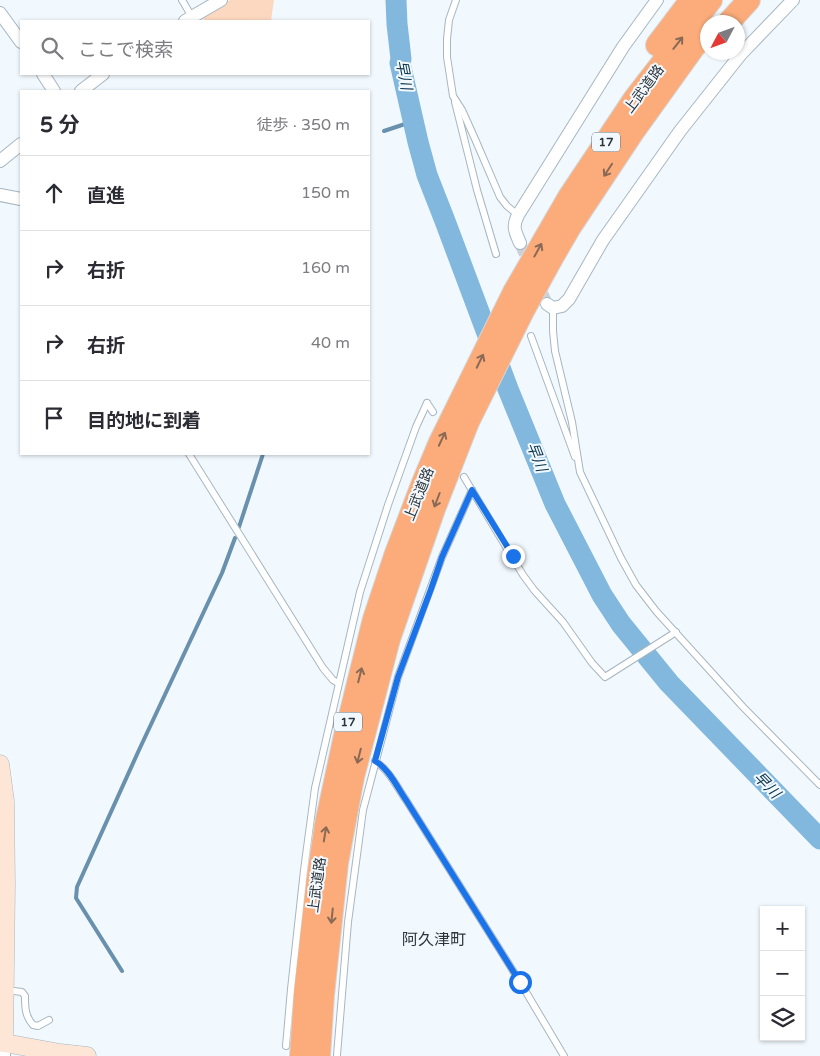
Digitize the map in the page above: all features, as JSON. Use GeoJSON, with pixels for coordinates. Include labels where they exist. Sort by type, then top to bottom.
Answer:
{"type":"FeatureCollection","features":[{"type":"Feature","properties":{"kind":"highway"},"geometry":{"type":"LineString","coordinates":[[635,98],[657,45],[691,0]]}},
{"type":"Feature","properties":{"kind":"highway","name":"上武道路"},"geometry":{"type":"LineString","coordinates":[[328,1055],[323,995],[346,864],[354,776],[389,639],[434,508],[463,413],[569,197],[635,98],[711,0]]}},
{"type":"Feature","properties":{"kind":"highway"},"geometry":{"type":"LineString","coordinates":[[720,15],[733,0]]}},
{"type":"Feature","properties":{"kind":"highway"},"geometry":{"type":"LineString","coordinates":[[735,15],[749,0]]}},
{"type":"Feature","properties":{"kind":"highway","name":"上武道路"},"geometry":{"type":"LineString","coordinates":[[518,302],[552,258],[633,132],[700,40]]}},
{"type":"Feature","properties":{"kind":"highway"},"geometry":{"type":"LineString","coordinates":[[633,132],[667,99],[700,58]]}},
{"type":"Feature","properties":{"kind":"highway","name":"上武道路"},"geometry":{"type":"LineString","coordinates":[[293,1051],[298,990],[312,919],[326,824],[344,740],[374,619],[395,556],[440,442],[463,413]]}},
{"type":"Feature","properties":{"kind":"main road"},"geometry":{"type":"LineString","coordinates":[[0,766],[5,801],[6,885],[3,1047],[87,1056]]}},
{"type":"Feature","properties":{"kind":"street"},"geometry":{"type":"LineString","coordinates":[[189,19],[221,0]]}},
{"type":"Feature","properties":{"kind":"street"},"geometry":{"type":"LineString","coordinates":[[520,243],[514,223],[518,215],[623,47],[657,0]]}},
{"type":"Feature","properties":{"kind":"street"},"geometry":{"type":"LineString","coordinates":[[745,47],[793,0]]}},
{"type":"Feature","properties":{"kind":"street"},"geometry":{"type":"LineString","coordinates":[[0,13],[20,41]]}},
{"type":"Feature","properties":{"kind":"street"},"geometry":{"type":"LineString","coordinates":[[550,306],[562,306],[569,299],[603,240],[680,131],[734,60]]}},
{"type":"Feature","properties":{"kind":"street"},"geometry":{"type":"LineString","coordinates":[[44,75],[53,90]]}},
{"type":"Feature","properties":{"kind":"street"},"geometry":{"type":"LineString","coordinates":[[82,90],[102,75]]}},
{"type":"Feature","properties":{"kind":"street"},"geometry":{"type":"LineString","coordinates":[[0,161],[20,145]]}},
{"type":"Feature","properties":{"kind":"street"},"geometry":{"type":"LineString","coordinates":[[0,195],[20,199]]}},
{"type":"Feature","properties":{"kind":"lane"},"geometry":{"type":"LineString","coordinates":[[182,0],[189,19]]}},
{"type":"Feature","properties":{"kind":"lane"},"geometry":{"type":"LineString","coordinates":[[456,0],[447,39],[447,57],[453,96],[477,190],[496,254]]}},
{"type":"Feature","properties":{"kind":"lane"},"geometry":{"type":"LineString","coordinates":[[453,96],[462,110],[500,197],[518,215]]}},
{"type":"Feature","properties":{"kind":"lane"},"geometry":{"type":"LineString","coordinates":[[550,306],[555,351],[572,422],[580,472]]}},
{"type":"Feature","properties":{"kind":"lane"},"geometry":{"type":"LineString","coordinates":[[531,336],[580,472],[636,585],[675,633],[743,707],[820,785]]}},
{"type":"Feature","properties":{"kind":"lane"},"geometry":{"type":"LineString","coordinates":[[298,990],[304,870],[315,788],[338,683],[360,592],[388,505],[416,427],[427,403],[433,412]]}},
{"type":"Feature","properties":{"kind":"lane"},"geometry":{"type":"LineString","coordinates":[[190,455],[323,668],[338,683]]}},
{"type":"Feature","properties":{"kind":"lane"},"geometry":{"type":"LineString","coordinates":[[464,477],[528,582],[563,622],[592,663],[605,677],[675,633]]}},
{"type":"Feature","properties":{"kind":"lane"},"geometry":{"type":"LineString","coordinates":[[346,864],[364,810],[398,677],[442,557],[472,490]]}},
{"type":"Feature","properties":{"kind":"lane"},"geometry":{"type":"LineString","coordinates":[[375,761],[386,770],[406,800],[564,1056]]}},
{"type":"Feature","properties":{"kind":"lane"},"geometry":{"type":"LineString","coordinates":[[5,990],[22,992],[25,996],[24,1007],[26,1014],[33,1025],[38,1026],[49,1020]]}},
{"type":"Feature","properties":{"kind":"shaded area"},"geometry":{"type":"Polygon","coordinates":[[[230,0],[274,0],[271,20],[204,20],[203,16],[230,0]]]}},
{"type":"Feature","properties":{"kind":"waterway","name":"早川"},"geometry":{"type":"LineString","coordinates":[[396,0],[400,63],[427,175],[508,389],[555,504],[602,595],[621,624],[669,683],[820,839]]}},
{"type":"Feature","properties":{"kind":"waterway"},"geometry":{"type":"LineString","coordinates":[[384,131],[414,121]]}},
{"type":"Feature","properties":{"kind":"waterway"},"geometry":{"type":"LineString","coordinates":[[239,527],[263,455]]}},
{"type":"Feature","properties":{"kind":"waterway"},"geometry":{"type":"LineString","coordinates":[[122,971],[76,898],[77,887],[222,573],[235,538]]}},
{"type":"Feature","properties":{"kind":"tunnel"},"geometry":{"type":"LineString","coordinates":[[520,243],[547,304]]}},
{"type":"Feature","properties":{"kind":"district","name":"阿久津町"},"geometry":{"type":"Point","coordinates":[434,940]}},
{"type":"Feature","properties":{"kind":"route"},"geometry":{"type":"LineString","coordinates":[[513,556],[472,490],[442,557],[398,677],[375,761],[386,770],[406,800],[520,982]]}}]}
